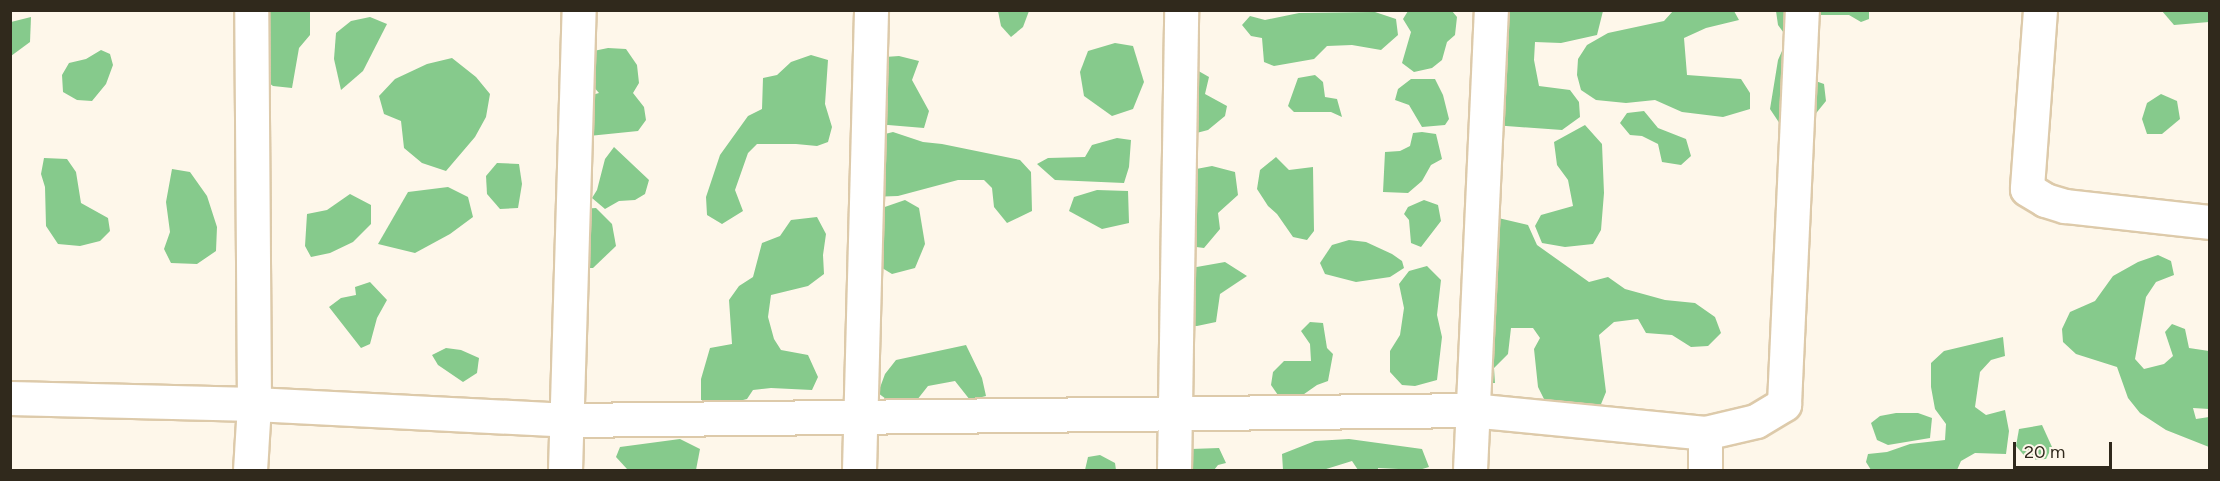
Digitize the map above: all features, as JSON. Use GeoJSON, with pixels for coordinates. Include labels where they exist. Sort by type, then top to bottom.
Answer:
{"type":"FeatureCollection","features":[{"type":"Feature","properties":{"kind":"street"},"geometry":{"type":"LineString","coordinates":[[250,471],[254,404],[251,10]]}},
{"type":"Feature","properties":{"kind":"street"},"geometry":{"type":"LineString","coordinates":[[566,471],[579,10]]}},
{"type":"Feature","properties":{"kind":"street"},"geometry":{"type":"LineString","coordinates":[[859,471],[871,10]]}},
{"type":"Feature","properties":{"kind":"street"},"geometry":{"type":"LineString","coordinates":[[1174,471],[1177,412],[1181,10]]}},
{"type":"Feature","properties":{"kind":"street"},"geometry":{"type":"LineString","coordinates":[[1470,471],[1491,10]]}},
{"type":"Feature","properties":{"kind":"street"},"geometry":{"type":"LineString","coordinates":[[10,398],[254,404],[568,420],[862,419],[1177,412],[1471,410],[1705,433],[1756,421],[1784,404],[1802,10]]}},
{"type":"Feature","properties":{"kind":"street"},"geometry":{"type":"LineString","coordinates":[[2040,10],[2027,189],[2045,201],[2065,206],[2210,222]]}},
{"type":"Feature","properties":{"kind":"street"},"geometry":{"type":"LineString","coordinates":[[1705,433],[1705,471]]}},
{"type":"Feature","properties":{"kind":"green space"},"geometry":{"type":"Polygon","coordinates":[[[998,10],[1029,11],[1023,27],[1011,37],[1001,26],[998,10]]]}},
{"type":"Feature","properties":{"kind":"green space"},"geometry":{"type":"Polygon","coordinates":[[[260,11],[310,11],[310,35],[299,48],[292,88],[273,86],[257,74],[260,11]]]}},
{"type":"Feature","properties":{"kind":"green space"},"geometry":{"type":"Polygon","coordinates":[[[1408,11],[1452,11],[1457,17],[1455,35],[1447,42],[1442,60],[1432,68],[1414,72],[1402,63],[1411,32],[1403,19],[1408,11]]]}},
{"type":"Feature","properties":{"kind":"green space"},"geometry":{"type":"Polygon","coordinates":[[[1494,11],[1603,11],[1597,35],[1561,43],[1535,42],[1534,60],[1539,86],[1570,90],[1579,102],[1580,117],[1562,130],[1493,125],[1494,11]]]}},
{"type":"Feature","properties":{"kind":"green space"},"geometry":{"type":"Polygon","coordinates":[[[1673,11],[1734,11],[1739,20],[1706,28],[1684,38],[1687,75],[1741,79],[1750,93],[1750,109],[1723,117],[1682,112],[1655,100],[1626,103],[1596,100],[1581,90],[1577,75],[1578,59],[1587,45],[1608,33],[1664,21],[1673,11]]]}},
{"type":"Feature","properties":{"kind":"green space"},"geometry":{"type":"Polygon","coordinates":[[[1776,11],[1869,11],[1869,19],[1861,22],[1849,15],[1815,15],[1789,40],[1778,25],[1776,11]]]}},
{"type":"Feature","properties":{"kind":"green space"},"geometry":{"type":"Polygon","coordinates":[[[2162,11],[2209,11],[2209,22],[2174,25],[2162,11]]]}},
{"type":"Feature","properties":{"kind":"green space"},"geometry":{"type":"Polygon","coordinates":[[[1375,12],[1396,19],[1398,35],[1381,50],[1352,45],[1327,46],[1314,59],[1274,66],[1264,62],[1262,38],[1251,36],[1242,25],[1250,16],[1265,20],[1299,13],[1375,12]]]}},
{"type":"Feature","properties":{"kind":"green space"},"geometry":{"type":"Polygon","coordinates":[[[31,17],[30,42],[11,56],[11,22],[31,17]]]}},
{"type":"Feature","properties":{"kind":"green space"},"geometry":{"type":"Polygon","coordinates":[[[370,17],[387,24],[363,71],[341,90],[334,59],[336,33],[351,21],[370,17]]]}},
{"type":"Feature","properties":{"kind":"green space"},"geometry":{"type":"Polygon","coordinates":[[[1115,43],[1133,46],[1144,82],[1133,109],[1112,116],[1084,96],[1080,72],[1088,51],[1115,43]]]}},
{"type":"Feature","properties":{"kind":"green space"},"geometry":{"type":"Polygon","coordinates":[[[608,48],[626,49],[637,65],[639,83],[633,93],[644,107],[646,120],[638,131],[579,137],[585,97],[599,93],[592,85],[579,54],[608,48]]]}},
{"type":"Feature","properties":{"kind":"green space"},"geometry":{"type":"Polygon","coordinates":[[[1794,48],[1810,79],[1824,84],[1826,101],[1813,117],[1782,127],[1770,109],[1778,60],[1782,51],[1794,48]]]}},
{"type":"Feature","properties":{"kind":"green space"},"geometry":{"type":"Polygon","coordinates":[[[101,50],[110,54],[113,65],[106,84],[92,101],[77,100],[63,92],[62,75],[69,63],[86,59],[101,50]]]}},
{"type":"Feature","properties":{"kind":"green space"},"geometry":{"type":"Polygon","coordinates":[[[811,55],[828,60],[825,104],[832,127],[828,142],[817,146],[757,144],[748,153],[735,190],[743,211],[722,224],[707,215],[706,197],[720,155],[748,116],[762,109],[763,78],[777,75],[791,62],[811,55]]]}},
{"type":"Feature","properties":{"kind":"green space"},"geometry":{"type":"Polygon","coordinates":[[[899,56],[919,61],[912,80],[929,111],[924,128],[876,124],[865,111],[886,89],[881,71],[885,57],[899,56]]]}},
{"type":"Feature","properties":{"kind":"green space"},"geometry":{"type":"Polygon","coordinates":[[[452,58],[476,77],[490,94],[486,117],[475,137],[446,171],[422,163],[404,148],[401,121],[384,114],[379,96],[395,79],[427,64],[452,58]]]}},
{"type":"Feature","properties":{"kind":"green space"},"geometry":{"type":"Polygon","coordinates":[[[1195,69],[1209,77],[1205,94],[1227,106],[1225,116],[1208,130],[1185,136],[1195,69]]]}},
{"type":"Feature","properties":{"kind":"green space"},"geometry":{"type":"Polygon","coordinates":[[[1315,75],[1323,82],[1325,97],[1337,99],[1342,117],[1331,112],[1294,112],[1288,106],[1298,78],[1315,75]]]}},
{"type":"Feature","properties":{"kind":"green space"},"geometry":{"type":"Polygon","coordinates":[[[1411,79],[1435,79],[1443,95],[1449,119],[1445,125],[1422,127],[1409,105],[1395,100],[1398,89],[1411,79]]]}},
{"type":"Feature","properties":{"kind":"green space"},"geometry":{"type":"Polygon","coordinates":[[[2161,94],[2177,101],[2180,119],[2162,134],[2147,134],[2142,119],[2147,103],[2161,94]]]}},
{"type":"Feature","properties":{"kind":"green space"},"geometry":{"type":"Polygon","coordinates":[[[1644,111],[1658,128],[1686,139],[1691,156],[1681,165],[1662,162],[1658,144],[1642,136],[1630,135],[1620,123],[1627,113],[1644,111]]]}},
{"type":"Feature","properties":{"kind":"green space"},"geometry":{"type":"Polygon","coordinates":[[[1585,125],[1602,144],[1604,193],[1601,230],[1593,244],[1565,247],[1542,243],[1535,226],[1541,215],[1573,206],[1568,180],[1557,165],[1554,142],[1585,125]]]}},
{"type":"Feature","properties":{"kind":"green space"},"geometry":{"type":"Polygon","coordinates":[[[893,132],[923,142],[1020,160],[1031,172],[1032,211],[1007,223],[994,207],[992,188],[984,180],[958,180],[898,196],[868,197],[877,136],[893,132]]]}},
{"type":"Feature","properties":{"kind":"green space"},"geometry":{"type":"Polygon","coordinates":[[[1413,133],[1436,134],[1442,159],[1431,165],[1422,181],[1408,193],[1383,192],[1385,152],[1400,151],[1410,146],[1413,133]]]}},
{"type":"Feature","properties":{"kind":"green space"},"geometry":{"type":"Polygon","coordinates":[[[1117,138],[1131,140],[1129,167],[1124,183],[1055,180],[1037,164],[1048,158],[1085,157],[1092,145],[1117,138]]]}},
{"type":"Feature","properties":{"kind":"green space"},"geometry":{"type":"Polygon","coordinates":[[[614,147],[649,180],[645,194],[635,200],[619,201],[605,209],[592,198],[597,190],[605,159],[614,147]]]}},
{"type":"Feature","properties":{"kind":"green space"},"geometry":{"type":"Polygon","coordinates":[[[1276,157],[1289,170],[1313,167],[1314,231],[1307,240],[1293,237],[1257,189],[1260,170],[1276,157]]]}},
{"type":"Feature","properties":{"kind":"green space"},"geometry":{"type":"Polygon","coordinates":[[[44,158],[67,159],[76,172],[81,203],[108,218],[110,231],[100,241],[80,246],[58,244],[46,226],[45,187],[41,174],[44,158]]]}},
{"type":"Feature","properties":{"kind":"green space"},"geometry":{"type":"Polygon","coordinates":[[[497,163],[519,164],[522,184],[518,208],[500,209],[487,194],[486,176],[497,163]]]}},
{"type":"Feature","properties":{"kind":"green space"},"geometry":{"type":"Polygon","coordinates":[[[1212,166],[1235,172],[1238,195],[1218,213],[1220,229],[1204,248],[1173,244],[1191,170],[1212,166]]]}},
{"type":"Feature","properties":{"kind":"green space"},"geometry":{"type":"Polygon","coordinates":[[[172,169],[190,172],[207,196],[217,227],[216,251],[197,264],[171,263],[164,249],[170,232],[166,202],[172,169]]]}},
{"type":"Feature","properties":{"kind":"green space"},"geometry":{"type":"Polygon","coordinates":[[[448,187],[468,197],[473,217],[450,234],[415,253],[378,244],[408,192],[448,187]]]}},
{"type":"Feature","properties":{"kind":"green space"},"geometry":{"type":"Polygon","coordinates":[[[1097,190],[1128,191],[1129,223],[1102,229],[1069,211],[1074,197],[1097,190]]]}},
{"type":"Feature","properties":{"kind":"green space"},"geometry":{"type":"Polygon","coordinates":[[[350,194],[371,205],[371,224],[353,242],[330,253],[311,257],[305,246],[307,214],[327,210],[350,194]]]}},
{"type":"Feature","properties":{"kind":"green space"},"geometry":{"type":"Polygon","coordinates":[[[905,200],[919,208],[925,244],[915,268],[892,274],[869,260],[876,210],[905,200]]]}},
{"type":"Feature","properties":{"kind":"green space"},"geometry":{"type":"Polygon","coordinates":[[[1424,200],[1438,205],[1441,221],[1421,247],[1411,243],[1409,220],[1404,214],[1408,207],[1424,200]]]}},
{"type":"Feature","properties":{"kind":"green space"},"geometry":{"type":"Polygon","coordinates":[[[596,208],[612,224],[616,246],[593,268],[569,268],[580,209],[596,208]]]}},
{"type":"Feature","properties":{"kind":"green space"},"geometry":{"type":"Polygon","coordinates":[[[817,217],[826,234],[823,255],[824,274],[808,286],[771,295],[768,317],[774,339],[781,350],[808,355],[818,377],[812,390],[771,388],[753,390],[747,399],[731,403],[701,400],[701,379],[710,348],[732,344],[729,300],[739,286],[753,277],[762,243],[780,236],[791,220],[817,217]]]}},
{"type":"Feature","properties":{"kind":"green space"},"geometry":{"type":"Polygon","coordinates":[[[1494,217],[1528,225],[1537,245],[1589,282],[1608,277],[1625,289],[1665,300],[1695,303],[1715,317],[1721,333],[1708,346],[1691,347],[1672,335],[1646,333],[1638,319],[1614,322],[1599,335],[1606,392],[1597,414],[1545,401],[1538,387],[1534,349],[1540,338],[1533,328],[1511,328],[1508,354],[1494,368],[1495,383],[1484,383],[1494,217]]]}},
{"type":"Feature","properties":{"kind":"green space"},"geometry":{"type":"Polygon","coordinates":[[[1349,240],[1366,242],[1392,254],[1402,261],[1404,268],[1390,277],[1356,282],[1325,274],[1320,263],[1332,245],[1349,240]]]}},
{"type":"Feature","properties":{"kind":"green space"},"geometry":{"type":"Polygon","coordinates":[[[2158,255],[2171,261],[2174,275],[2156,282],[2146,297],[2135,359],[2144,369],[2164,364],[2173,356],[2165,332],[2172,324],[2185,329],[2189,348],[2209,351],[2209,409],[2193,408],[2196,419],[2209,417],[2209,447],[2166,430],[2140,413],[2128,398],[2117,367],[2076,354],[2063,342],[2062,329],[2070,312],[2095,301],[2113,276],[2138,262],[2158,255]]]}},
{"type":"Feature","properties":{"kind":"green space"},"geometry":{"type":"Polygon","coordinates":[[[1225,262],[1247,276],[1220,294],[1216,322],[1197,326],[1179,325],[1191,268],[1225,262]]]}},
{"type":"Feature","properties":{"kind":"green space"},"geometry":{"type":"Polygon","coordinates":[[[1427,266],[1441,280],[1437,315],[1442,337],[1437,380],[1415,386],[1402,385],[1390,372],[1390,351],[1400,335],[1404,308],[1399,284],[1409,271],[1427,266]]]}},
{"type":"Feature","properties":{"kind":"green space"},"geometry":{"type":"Polygon","coordinates":[[[370,282],[387,300],[377,318],[370,344],[361,348],[329,307],[341,298],[356,295],[355,287],[370,282]]]}},
{"type":"Feature","properties":{"kind":"green space"},"geometry":{"type":"Polygon","coordinates":[[[1310,322],[1323,323],[1327,348],[1333,354],[1328,381],[1317,385],[1297,399],[1280,398],[1271,385],[1273,372],[1284,361],[1311,361],[1310,344],[1301,331],[1310,322]]]}},
{"type":"Feature","properties":{"kind":"green space"},"geometry":{"type":"Polygon","coordinates":[[[2003,337],[2005,356],[1991,360],[1980,372],[1975,407],[1986,415],[2005,410],[2009,431],[2006,454],[1975,453],[1961,461],[1957,470],[1871,470],[1866,462],[1868,454],[1887,452],[1910,444],[1945,440],[1946,424],[1935,409],[1931,387],[1931,363],[1944,351],[2003,337]]]}},
{"type":"Feature","properties":{"kind":"green space"},"geometry":{"type":"Polygon","coordinates":[[[966,345],[982,378],[986,396],[970,400],[955,381],[928,386],[913,405],[898,408],[878,393],[885,374],[896,360],[966,345]]]}},
{"type":"Feature","properties":{"kind":"green space"},"geometry":{"type":"Polygon","coordinates":[[[446,348],[461,350],[479,358],[477,373],[463,382],[438,365],[432,355],[446,348]]]}},
{"type":"Feature","properties":{"kind":"green space"},"geometry":{"type":"Polygon","coordinates":[[[1918,413],[1932,418],[1930,438],[1888,445],[1877,440],[1871,423],[1880,416],[1918,413]]]}},
{"type":"Feature","properties":{"kind":"green space"},"geometry":{"type":"Polygon","coordinates":[[[2042,425],[2052,447],[2046,459],[2028,460],[2016,446],[2019,429],[2042,425]]]}},
{"type":"Feature","properties":{"kind":"green space"},"geometry":{"type":"Polygon","coordinates":[[[680,439],[700,449],[696,470],[627,469],[616,457],[620,447],[680,439]]]}},
{"type":"Feature","properties":{"kind":"green space"},"geometry":{"type":"Polygon","coordinates":[[[1349,439],[1422,449],[1429,467],[1419,470],[1378,468],[1378,470],[1358,470],[1352,461],[1323,470],[1283,470],[1282,454],[1315,441],[1349,439]]]}},
{"type":"Feature","properties":{"kind":"green space"},"geometry":{"type":"Polygon","coordinates":[[[1219,448],[1226,463],[1218,465],[1214,470],[1167,470],[1170,456],[1191,449],[1219,448]]]}},
{"type":"Feature","properties":{"kind":"green space"},"geometry":{"type":"Polygon","coordinates":[[[1100,455],[1115,463],[1116,470],[1085,470],[1088,457],[1100,455]]]}}]}
